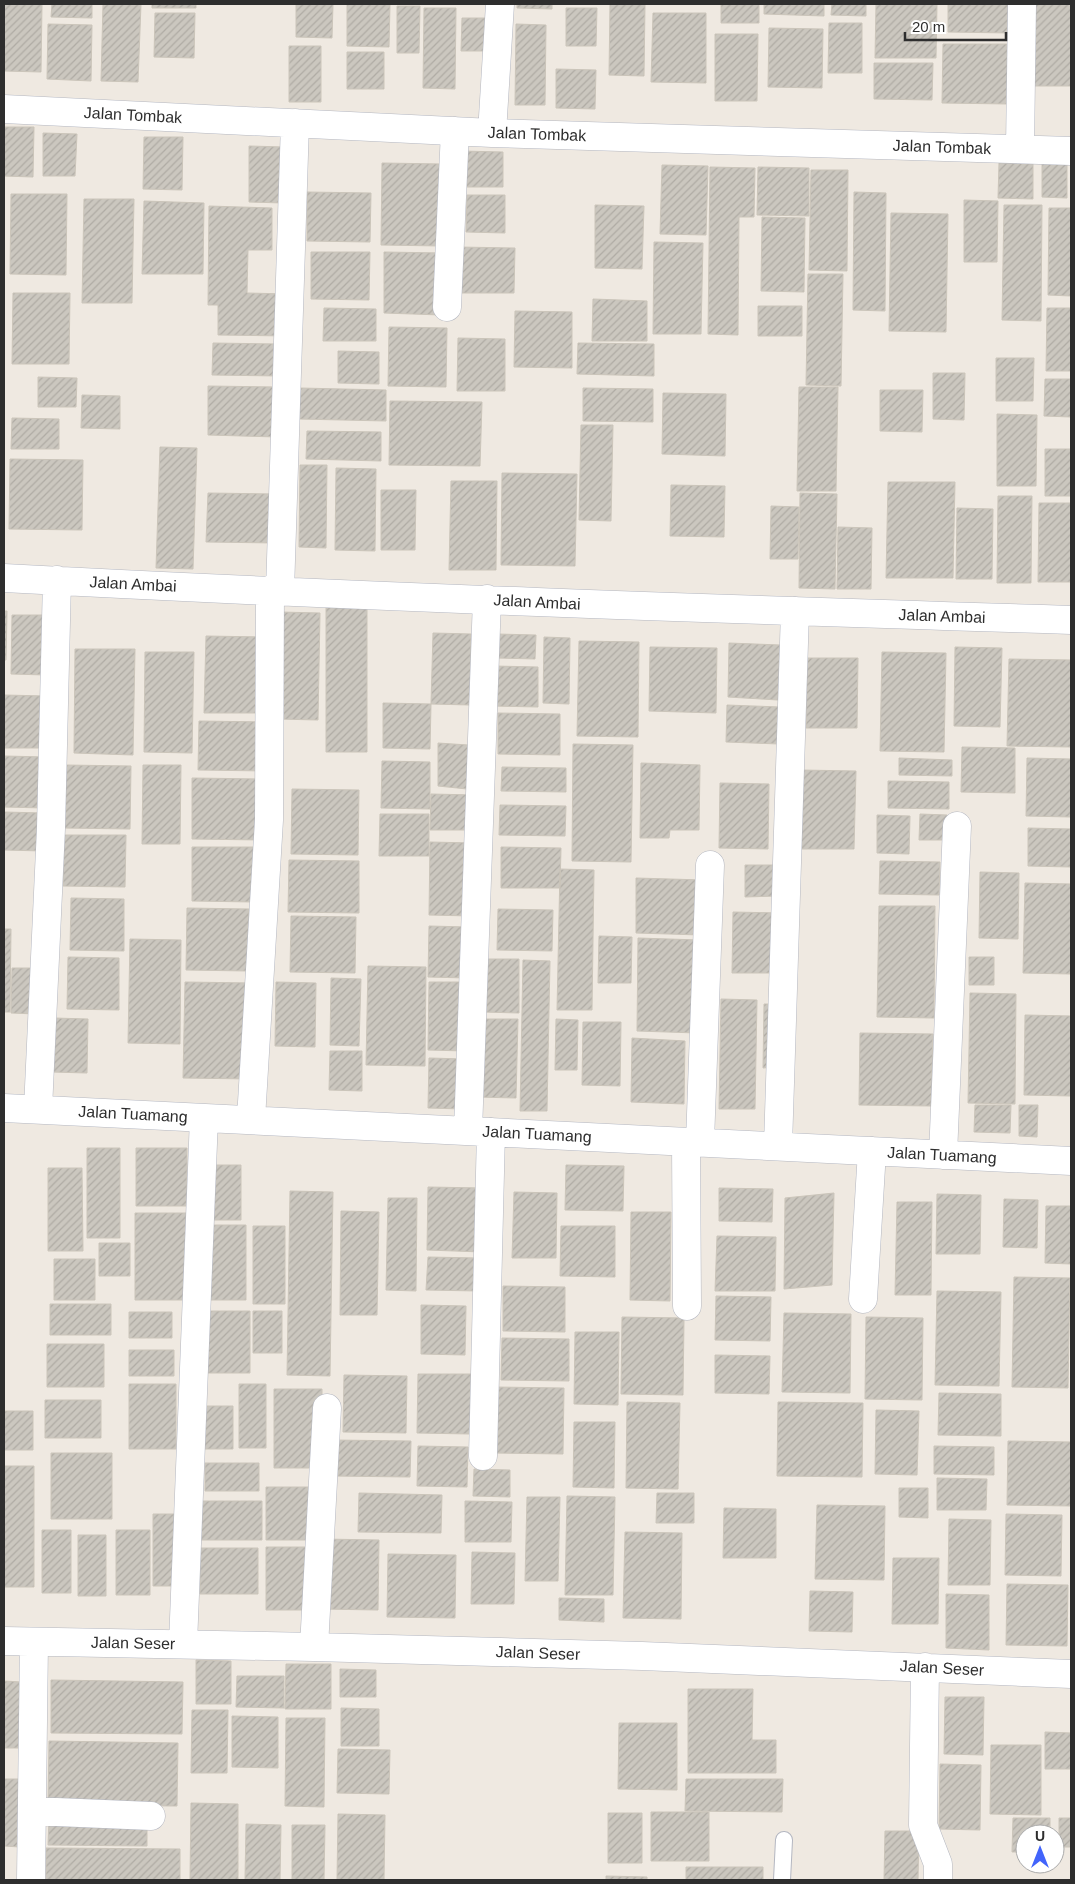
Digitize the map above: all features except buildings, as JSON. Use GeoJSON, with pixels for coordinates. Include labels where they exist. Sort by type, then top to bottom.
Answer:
{"type":"FeatureCollection","features":[{"type":"Feature","properties":{"kind":"street"},"geometry":{"type":"LineString","coordinates":[[492,133],[500,4]]}},
{"type":"Feature","properties":{"kind":"street"},"geometry":{"type":"LineString","coordinates":[[1020,149],[1022,4]]}},
{"type":"Feature","properties":{"kind":"street","name":"Jalan Tombak"},"geometry":{"type":"LineString","coordinates":[[4,109],[492,133],[1071,151]]}},
{"type":"Feature","properties":{"kind":"street"},"geometry":{"type":"LineString","coordinates":[[251,1120],[269,820],[275,591],[295,123]]}},
{"type":"Feature","properties":{"kind":"street"},"geometry":{"type":"LineString","coordinates":[[447,307],[455,131]]}},
{"type":"Feature","properties":{"kind":"street","name":"Jalan Ambai"},"geometry":{"type":"LineString","coordinates":[[4,578],[487,600],[1071,620]]}},
{"type":"Feature","properties":{"kind":"street"},"geometry":{"type":"LineString","coordinates":[[38,1109],[51,828],[57,580]]}},
{"type":"Feature","properties":{"kind":"street"},"geometry":{"type":"LineString","coordinates":[[483,1456],[479,1132],[487,600]]}},
{"type":"Feature","properties":{"kind":"street"},"geometry":{"type":"LineString","coordinates":[[778,1146],[795,611]]}},
{"type":"Feature","properties":{"kind":"street"},"geometry":{"type":"LineString","coordinates":[[943,1155],[957,826]]}},
{"type":"Feature","properties":{"kind":"street"},"geometry":{"type":"LineString","coordinates":[[687,1306],[693,1142],[710,865]]}},
{"type":"Feature","properties":{"kind":"street","name":"Jalan Tuamang"},"geometry":{"type":"LineString","coordinates":[[4,1108],[1071,1161]]}},
{"type":"Feature","properties":{"kind":"street"},"geometry":{"type":"LineString","coordinates":[[183,1644],[204,1118]]}},
{"type":"Feature","properties":{"kind":"street"},"geometry":{"type":"LineString","coordinates":[[863,1299],[872,1151]]}},
{"type":"Feature","properties":{"kind":"street"},"geometry":{"type":"LineString","coordinates":[[314,1647],[327,1408]]}},
{"type":"Feature","properties":{"kind":"street","name":"Jalan Seser"},"geometry":{"type":"LineString","coordinates":[[4,1641],[642,1656],[1071,1674]]}},
{"type":"Feature","properties":{"kind":"street"},"geometry":{"type":"LineString","coordinates":[[31,1880],[34,1642]]}},
{"type":"Feature","properties":{"kind":"street"},"geometry":{"type":"LineString","coordinates":[[925,1667],[923,1825],[938,1864],[938,1880]]}},
{"type":"Feature","properties":{"kind":"street"},"geometry":{"type":"LineString","coordinates":[[33,1811],[151,1816]]}},
{"type":"Feature","properties":{"kind":"lane"},"geometry":{"type":"LineString","coordinates":[[782,1880],[784,1840]]}}]}
